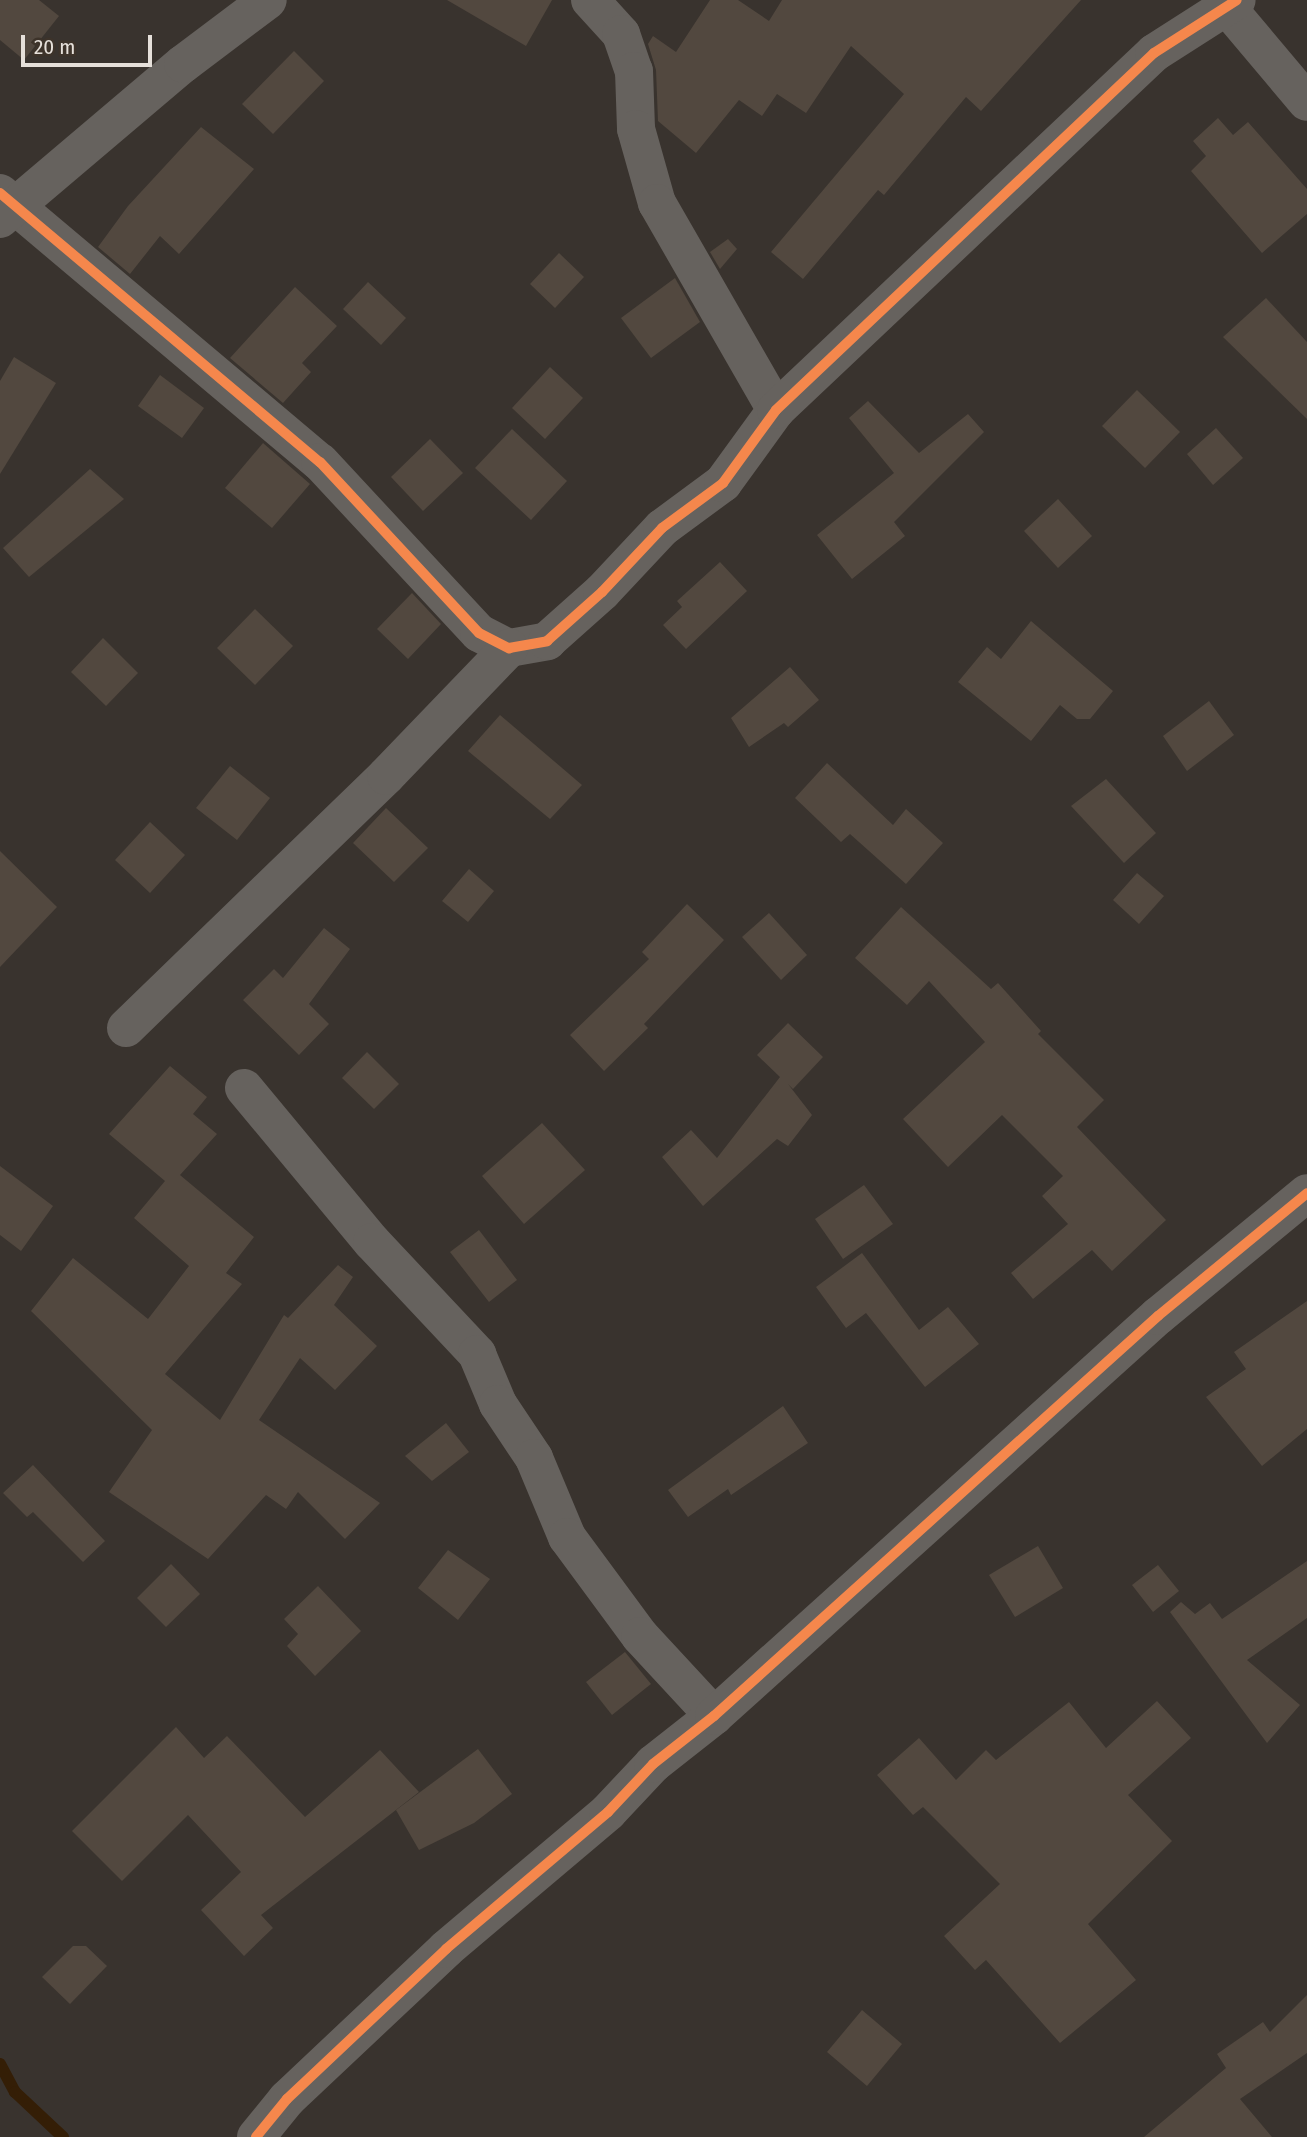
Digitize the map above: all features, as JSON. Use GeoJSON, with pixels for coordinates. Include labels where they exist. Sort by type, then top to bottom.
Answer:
{"type":"FeatureCollection","features":[{"type":"Feature","properties":{"kind":"street"},"geometry":{"type":"LineString","coordinates":[[268,0],[5,206],[320,462],[479,634],[509,648]]}},
{"type":"Feature","properties":{"kind":"street"},"geometry":{"type":"LineString","coordinates":[[590,0],[621,34],[634,71],[636,129],[657,203],[776,410]]}},
{"type":"Feature","properties":{"kind":"street"},"geometry":{"type":"LineString","coordinates":[[126,1028],[376,785],[509,648],[547,641],[602,592],[662,528],[723,483],[776,410],[1154,53],[1229,3],[1307,102]]}},
{"type":"Feature","properties":{"kind":"street"},"geometry":{"type":"LineString","coordinates":[[244,1088],[372,1242],[426,1294],[477,1354],[498,1404],[534,1458],[567,1537],[640,1636],[714,1716]]}},
{"type":"Feature","properties":{"kind":"street"},"geometry":{"type":"LineString","coordinates":[[256,2137],[287,2099],[446,1949],[714,1716],[1158,1316],[1307,1194]]}},
{"type":"Feature","properties":{"kind":"building"},"geometry":{"type":"Polygon","coordinates":[[[0,0],[39,0],[59,16],[24,60],[0,40],[0,0]]]}},
{"type":"Feature","properties":{"kind":"building"},"geometry":{"type":"Polygon","coordinates":[[[447,0],[552,0],[526,46],[447,0]]]}},
{"type":"Feature","properties":{"kind":"building"},"geometry":{"type":"Polygon","coordinates":[[[710,0],[738,0],[769,21],[782,0],[1081,0],[981,111],[966,97],[884,195],[878,190],[803,279],[771,252],[904,94],[851,46],[806,113],[777,94],[762,116],[739,100],[696,153],[658,121],[656,70],[648,44],[653,36],[676,52],[710,0]]]}},
{"type":"Feature","properties":{"kind":"building"},"geometry":{"type":"Polygon","coordinates":[[[294,51],[324,81],[273,134],[242,104],[294,51]]]}},
{"type":"Feature","properties":{"kind":"building"},"geometry":{"type":"Polygon","coordinates":[[[1218,118],[1233,135],[1248,122],[1307,189],[1307,214],[1262,253],[1191,171],[1206,156],[1193,141],[1218,118]]]}},
{"type":"Feature","properties":{"kind":"building"},"geometry":{"type":"Polygon","coordinates":[[[201,127],[254,169],[179,254],[160,236],[130,274],[98,247],[128,206],[201,127]]]}},
{"type":"Feature","properties":{"kind":"building"},"geometry":{"type":"Polygon","coordinates":[[[728,239],[737,249],[720,269],[710,252],[728,239]]]}},
{"type":"Feature","properties":{"kind":"building"},"geometry":{"type":"Polygon","coordinates":[[[559,253],[584,277],[555,308],[530,284],[559,253]]]}},
{"type":"Feature","properties":{"kind":"building"},"geometry":{"type":"Polygon","coordinates":[[[675,278],[700,322],[651,358],[621,318],[675,278]]]}},
{"type":"Feature","properties":{"kind":"building"},"geometry":{"type":"Polygon","coordinates":[[[368,282],[406,318],[381,345],[343,309],[368,282]]]}},
{"type":"Feature","properties":{"kind":"building"},"geometry":{"type":"Polygon","coordinates":[[[295,287],[337,326],[302,363],[311,372],[283,403],[230,358],[295,287]]]}},
{"type":"Feature","properties":{"kind":"building"},"geometry":{"type":"Polygon","coordinates":[[[1266,298],[1307,342],[1307,419],[1223,337],[1266,298]]]}},
{"type":"Feature","properties":{"kind":"building"},"geometry":{"type":"Polygon","coordinates":[[[14,357],[56,383],[0,474],[0,381],[14,357]]]}},
{"type":"Feature","properties":{"kind":"building"},"geometry":{"type":"Polygon","coordinates":[[[550,367],[583,398],[545,439],[512,408],[550,367]]]}},
{"type":"Feature","properties":{"kind":"building"},"geometry":{"type":"Polygon","coordinates":[[[160,375],[204,408],[182,438],[138,406],[160,375]]]}},
{"type":"Feature","properties":{"kind":"building"},"geometry":{"type":"Polygon","coordinates":[[[1137,390],[1180,432],[1145,468],[1102,426],[1137,390]]]}},
{"type":"Feature","properties":{"kind":"building"},"geometry":{"type":"Polygon","coordinates":[[[868,401],[919,453],[968,414],[984,432],[894,522],[905,536],[852,579],[817,535],[894,473],[849,418],[868,401]]]}},
{"type":"Feature","properties":{"kind":"building"},"geometry":{"type":"Polygon","coordinates":[[[1216,428],[1243,458],[1213,485],[1187,454],[1216,428]]]}},
{"type":"Feature","properties":{"kind":"building"},"geometry":{"type":"Polygon","coordinates":[[[512,429],[567,481],[531,520],[475,468],[512,429]]]}},
{"type":"Feature","properties":{"kind":"building"},"geometry":{"type":"Polygon","coordinates":[[[430,439],[463,473],[423,511],[391,477],[430,439]]]}},
{"type":"Feature","properties":{"kind":"building"},"geometry":{"type":"Polygon","coordinates":[[[263,443],[310,484],[272,528],[225,488],[263,443]]]}},
{"type":"Feature","properties":{"kind":"building"},"geometry":{"type":"Polygon","coordinates":[[[90,469],[124,499],[29,577],[3,548],[90,469]]]}},
{"type":"Feature","properties":{"kind":"building"},"geometry":{"type":"Polygon","coordinates":[[[1058,499],[1092,536],[1058,568],[1024,531],[1058,499]]]}},
{"type":"Feature","properties":{"kind":"building"},"geometry":{"type":"Polygon","coordinates":[[[720,562],[747,591],[686,649],[663,625],[682,607],[677,601],[720,562]]]}},
{"type":"Feature","properties":{"kind":"building"},"geometry":{"type":"Polygon","coordinates":[[[412,593],[441,624],[408,659],[377,629],[412,593]]]}},
{"type":"Feature","properties":{"kind":"building"},"geometry":{"type":"Polygon","coordinates":[[[255,609],[293,646],[255,685],[217,648],[255,609]]]}},
{"type":"Feature","properties":{"kind":"building"},"geometry":{"type":"Polygon","coordinates":[[[1031,621],[1113,691],[1090,719],[1077,719],[1060,705],[1031,741],[958,682],[987,647],[1001,659],[1031,621]]]}},
{"type":"Feature","properties":{"kind":"building"},"geometry":{"type":"Polygon","coordinates":[[[103,638],[138,673],[106,706],[71,672],[103,638]]]}},
{"type":"Feature","properties":{"kind":"building"},"geometry":{"type":"Polygon","coordinates":[[[790,667],[819,700],[788,727],[784,723],[749,747],[731,718],[790,667]]]}},
{"type":"Feature","properties":{"kind":"building"},"geometry":{"type":"Polygon","coordinates":[[[1209,701],[1234,735],[1187,771],[1163,736],[1209,701]]]}},
{"type":"Feature","properties":{"kind":"building"},"geometry":{"type":"Polygon","coordinates":[[[500,715],[582,785],[550,819],[468,751],[500,715]]]}},
{"type":"Feature","properties":{"kind":"building"},"geometry":{"type":"Polygon","coordinates":[[[827,763],[893,825],[906,809],[943,843],[906,884],[850,834],[841,842],[795,798],[827,763]]]}},
{"type":"Feature","properties":{"kind":"building"},"geometry":{"type":"Polygon","coordinates":[[[230,766],[270,798],[237,840],[196,808],[230,766]]]}},
{"type":"Feature","properties":{"kind":"building"},"geometry":{"type":"Polygon","coordinates":[[[1106,779],[1156,833],[1124,863],[1071,806],[1106,779]]]}},
{"type":"Feature","properties":{"kind":"building"},"geometry":{"type":"Polygon","coordinates":[[[386,808],[428,848],[394,882],[353,843],[386,808]]]}},
{"type":"Feature","properties":{"kind":"building"},"geometry":{"type":"Polygon","coordinates":[[[150,822],[185,855],[150,893],[115,860],[150,822]]]}},
{"type":"Feature","properties":{"kind":"building"},"geometry":{"type":"Polygon","coordinates":[[[0,851],[57,907],[0,967],[0,851]]]}},
{"type":"Feature","properties":{"kind":"building"},"geometry":{"type":"Polygon","coordinates":[[[469,869],[494,891],[468,922],[442,901],[469,869]]]}},
{"type":"Feature","properties":{"kind":"building"},"geometry":{"type":"Polygon","coordinates":[[[1137,873],[1164,896],[1139,924],[1113,900],[1137,873]]]}},
{"type":"Feature","properties":{"kind":"building"},"geometry":{"type":"Polygon","coordinates":[[[687,904],[724,940],[644,1024],[648,1028],[604,1071],[570,1035],[649,959],[642,952],[687,904]]]}},
{"type":"Feature","properties":{"kind":"building"},"geometry":{"type":"Polygon","coordinates":[[[901,907],[991,989],[998,983],[1041,1031],[1038,1034],[1104,1100],[1077,1127],[1166,1220],[1112,1271],[1092,1250],[1033,1299],[1011,1273],[1068,1224],[1042,1196],[1063,1176],[1002,1115],[948,1167],[903,1119],[985,1042],[929,981],[907,1005],[855,958],[901,907]]]}},
{"type":"Feature","properties":{"kind":"building"},"geometry":{"type":"Polygon","coordinates":[[[769,913],[807,955],[781,980],[742,937],[769,913]]]}},
{"type":"Feature","properties":{"kind":"building"},"geometry":{"type":"Polygon","coordinates":[[[324,928],[350,949],[309,1004],[329,1024],[299,1055],[243,1000],[274,969],[283,978],[324,928]]]}},
{"type":"Feature","properties":{"kind":"building"},"geometry":{"type":"Polygon","coordinates":[[[788,1023],[823,1057],[793,1089],[788,1084],[812,1115],[788,1146],[777,1139],[703,1206],[662,1157],[691,1130],[717,1158],[780,1077],[757,1055],[788,1023]]]}},
{"type":"Feature","properties":{"kind":"building"},"geometry":{"type":"Polygon","coordinates":[[[367,1052],[399,1084],[374,1109],[342,1078],[367,1052]]]}},
{"type":"Feature","properties":{"kind":"building"},"geometry":{"type":"Polygon","coordinates":[[[170,1066],[207,1097],[193,1114],[217,1134],[180,1175],[254,1237],[226,1273],[242,1284],[165,1374],[220,1420],[284,1315],[288,1318],[338,1265],[353,1277],[334,1305],[377,1346],[335,1390],[300,1358],[259,1420],[380,1503],[345,1539],[298,1492],[286,1509],[266,1495],[208,1559],[109,1492],[152,1430],[31,1311],[73,1258],[148,1319],[189,1266],[134,1218],[165,1181],[109,1134],[170,1066]]]}},
{"type":"Feature","properties":{"kind":"building"},"geometry":{"type":"Polygon","coordinates":[[[542,1123],[585,1170],[524,1224],[482,1176],[542,1123]]]}},
{"type":"Feature","properties":{"kind":"building"},"geometry":{"type":"Polygon","coordinates":[[[0,1166],[53,1206],[21,1251],[0,1235],[0,1166]]]}},
{"type":"Feature","properties":{"kind":"building"},"geometry":{"type":"Polygon","coordinates":[[[864,1185],[893,1224],[843,1259],[815,1219],[864,1185]]]}},
{"type":"Feature","properties":{"kind":"building"},"geometry":{"type":"Polygon","coordinates":[[[479,1230],[517,1280],[489,1302],[450,1252],[479,1230]]]}},
{"type":"Feature","properties":{"kind":"building"},"geometry":{"type":"Polygon","coordinates":[[[862,1253],[919,1330],[948,1307],[979,1344],[925,1387],[866,1313],[846,1328],[816,1287],[862,1253]]]}},
{"type":"Feature","properties":{"kind":"building"},"geometry":{"type":"Polygon","coordinates":[[[1307,1301],[1307,1429],[1262,1466],[1206,1397],[1246,1369],[1234,1352],[1307,1301]]]}},
{"type":"Feature","properties":{"kind":"building"},"geometry":{"type":"Polygon","coordinates":[[[783,1406],[808,1443],[731,1495],[728,1489],[688,1517],[668,1490],[783,1406]]]}},
{"type":"Feature","properties":{"kind":"building"},"geometry":{"type":"Polygon","coordinates":[[[446,1423],[469,1452],[432,1481],[405,1456],[446,1423]]]}},
{"type":"Feature","properties":{"kind":"building"},"geometry":{"type":"Polygon","coordinates":[[[33,1465],[105,1541],[83,1562],[33,1512],[27,1517],[3,1493],[33,1465]]]}},
{"type":"Feature","properties":{"kind":"building"},"geometry":{"type":"Polygon","coordinates":[[[1038,1546],[1063,1588],[1015,1617],[989,1575],[1038,1546]]]}},
{"type":"Feature","properties":{"kind":"building"},"geometry":{"type":"Polygon","coordinates":[[[448,1550],[490,1579],[458,1620],[418,1588],[448,1550]]]}},
{"type":"Feature","properties":{"kind":"building"},"geometry":{"type":"Polygon","coordinates":[[[1307,1561],[1307,1618],[1247,1660],[1300,1705],[1267,1743],[1170,1612],[1181,1602],[1195,1614],[1210,1603],[1222,1619],[1307,1561]]]}},
{"type":"Feature","properties":{"kind":"building"},"geometry":{"type":"Polygon","coordinates":[[[171,1564],[200,1594],[166,1627],[137,1598],[171,1564]]]}},
{"type":"Feature","properties":{"kind":"building"},"geometry":{"type":"Polygon","coordinates":[[[1158,1565],[1179,1591],[1153,1612],[1132,1585],[1158,1565]]]}},
{"type":"Feature","properties":{"kind":"building"},"geometry":{"type":"Polygon","coordinates":[[[318,1586],[361,1631],[315,1676],[287,1646],[298,1634],[284,1619],[318,1586]]]}},
{"type":"Feature","properties":{"kind":"building"},"geometry":{"type":"Polygon","coordinates":[[[625,1652],[651,1684],[612,1715],[586,1682],[625,1652]]]}},
{"type":"Feature","properties":{"kind":"building"},"geometry":{"type":"Polygon","coordinates":[[[1157,1701],[1191,1738],[1128,1795],[1172,1841],[1088,1924],[1136,1980],[1060,2043],[986,1960],[975,1970],[944,1936],[1000,1884],[923,1807],[913,1815],[877,1775],[919,1738],[956,1780],[986,1750],[996,1760],[1069,1702],[1106,1748],[1157,1701]]]}},
{"type":"Feature","properties":{"kind":"building"},"geometry":{"type":"Polygon","coordinates":[[[176,1727],[204,1758],[227,1736],[305,1817],[380,1750],[419,1792],[261,1915],[273,1928],[244,1956],[201,1910],[241,1872],[188,1815],[122,1881],[72,1831],[176,1727]]]}},
{"type":"Feature","properties":{"kind":"building"},"geometry":{"type":"Polygon","coordinates":[[[478,1749],[512,1794],[474,1823],[419,1850],[396,1810],[478,1749]]]}},
{"type":"Feature","properties":{"kind":"building"},"geometry":{"type":"Polygon","coordinates":[[[73,1946],[86,1946],[107,1966],[70,2004],[42,1977],[73,1946]]]}},
{"type":"Feature","properties":{"kind":"building"},"geometry":{"type":"Polygon","coordinates":[[[1307,1995],[1307,2053],[1240,2099],[1272,2137],[1144,2137],[1226,2068],[1217,2054],[1263,2022],[1270,2032],[1307,1995]]]}},
{"type":"Feature","properties":{"kind":"building"},"geometry":{"type":"Polygon","coordinates":[[[862,2010],[902,2044],[867,2086],[827,2052],[862,2010]]]}},
{"type":"Feature","properties":{"kind":"waterway"},"geometry":{"type":"LineString","coordinates":[[0,2064],[15,2092],[63,2137]]}},
{"type":"Feature","properties":{"kind":"cycle path"},"geometry":{"type":"LineString","coordinates":[[0,193],[320,462],[479,633],[509,648],[547,641],[602,592],[662,528],[723,483],[776,410],[1154,53],[1237,0]]}},
{"type":"Feature","properties":{"kind":"cycle path"},"geometry":{"type":"LineString","coordinates":[[256,2137],[287,2099],[446,1949],[608,1812],[653,1764],[714,1716],[1158,1316],[1307,1193]]}}]}
